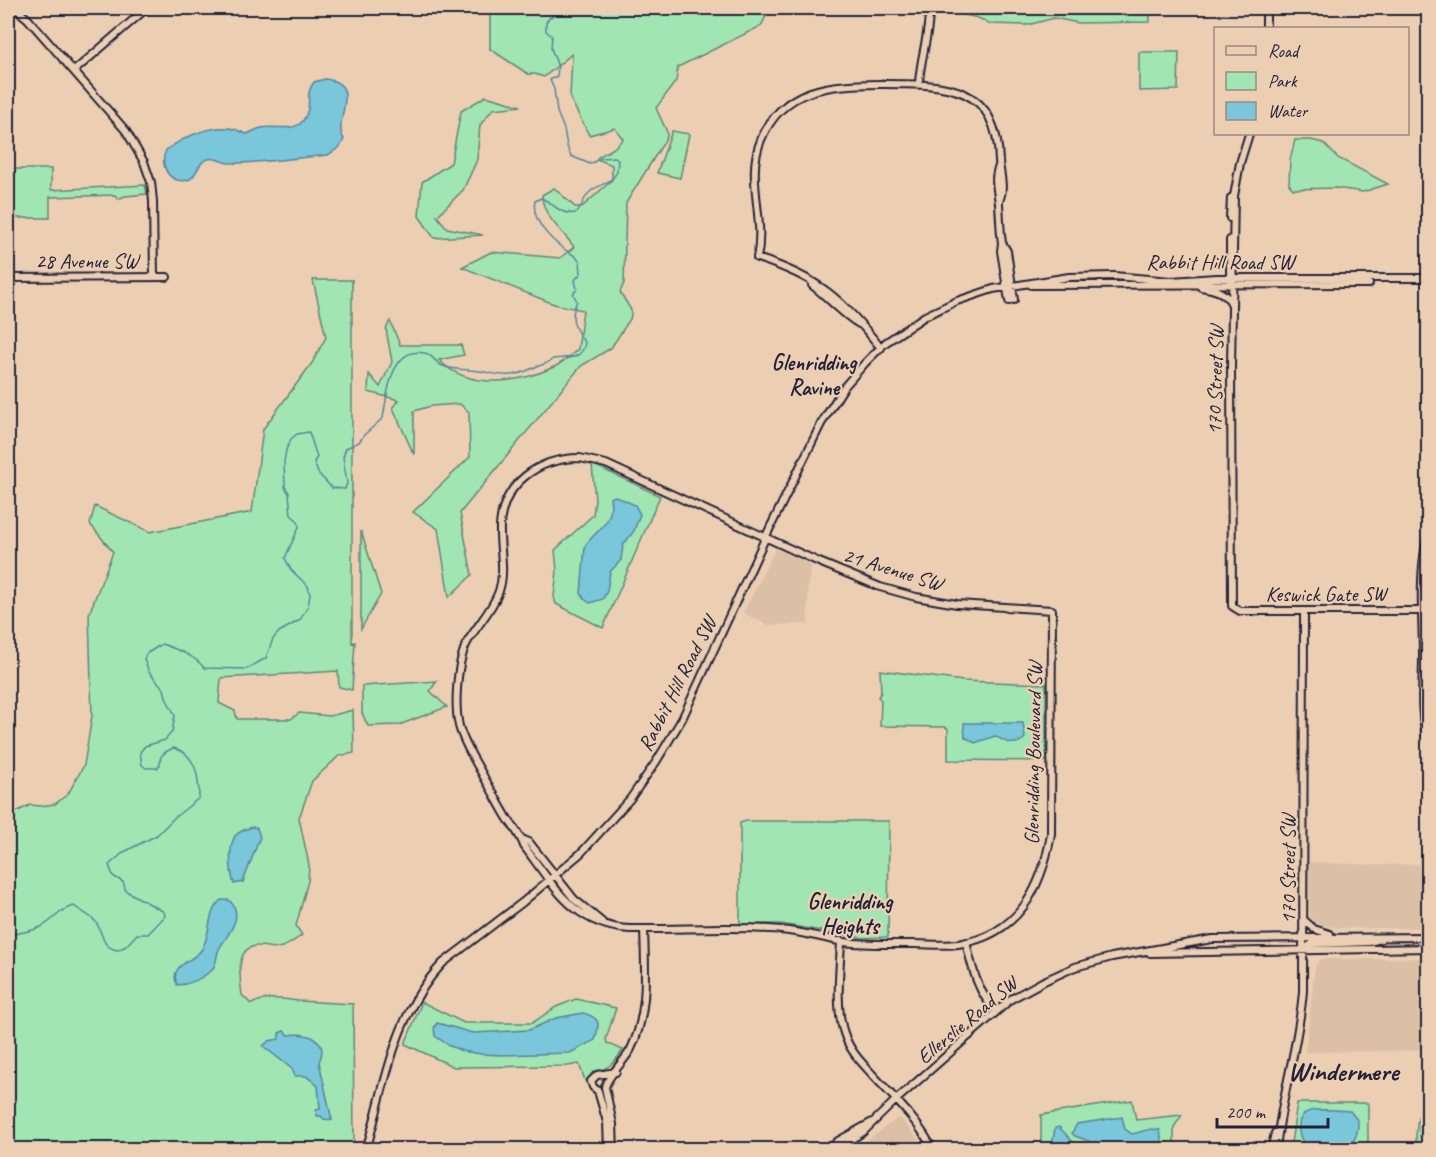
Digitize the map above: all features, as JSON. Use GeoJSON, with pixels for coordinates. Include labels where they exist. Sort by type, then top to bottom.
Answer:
{"type":"FeatureCollection","features":[{"type":"Feature","properties":{"kind":"main road"},"geometry":{"type":"LineString","coordinates":[[15,8],[28,19],[126,131],[144,162],[151,182],[153,201],[154,277]]}},
{"type":"Feature","properties":{"kind":"main road"},"geometry":{"type":"LineString","coordinates":[[74,71],[147,8]]}},
{"type":"Feature","properties":{"kind":"main road"},"geometry":{"type":"LineString","coordinates":[[919,84],[929,26],[929,8]]}},
{"type":"Feature","properties":{"kind":"main road"},"geometry":{"type":"LineString","coordinates":[[1266,8],[1266,27]]}},
{"type":"Feature","properties":{"kind":"main road"},"geometry":{"type":"LineString","coordinates":[[881,348],[860,325],[856,316],[817,283],[786,268],[757,258],[760,231],[755,176],[761,140],[779,112],[789,103],[825,87],[919,84],[951,88],[966,95],[979,105],[994,128],[998,142],[1002,243],[1006,250],[1011,301]]}},
{"type":"Feature","properties":{"kind":"main road","name":"170 Street SW"},"geometry":{"type":"LineString","coordinates":[[1232,606],[1231,366],[1234,196],[1240,163],[1249,135]]}},
{"type":"Feature","properties":{"kind":"main road"},"geometry":{"type":"LineString","coordinates":[[1063,285],[1073,282],[1112,280],[1114,276]]}},
{"type":"Feature","properties":{"kind":"main road","name":"Rabbit Hill Road SW"},"geometry":{"type":"LineString","coordinates":[[366,1149],[398,1033],[423,987],[451,957],[581,853],[615,817],[656,762],[682,719],[821,424],[844,387],[881,348],[912,324],[942,307],[970,296],[1010,285],[1069,277],[1114,276],[1163,280],[1232,281],[1428,280]]}},
{"type":"Feature","properties":{"kind":"main road","name":"28 Avenue SW"},"geometry":{"type":"LineString","coordinates":[[8,278],[166,277]]}},
{"type":"Feature","properties":{"kind":"main road","name":"Rabbit Hill Road SW"},"geometry":{"type":"LineString","coordinates":[[1010,285],[1177,285],[1232,281]]}},
{"type":"Feature","properties":{"kind":"main road"},"geometry":{"type":"LineString","coordinates":[[1177,285],[1215,290],[1227,296],[1232,303]]}},
{"type":"Feature","properties":{"kind":"main road","name":"21 Avenue SW"},"geometry":{"type":"LineString","coordinates":[[522,839],[469,750],[462,734],[458,716],[460,661],[468,642],[493,605],[500,589],[503,568],[501,519],[505,504],[518,483],[528,473],[546,463],[587,458],[606,464],[853,578],[916,597],[980,606],[1052,610]]}},
{"type":"Feature","properties":{"kind":"main road"},"geometry":{"type":"LineString","coordinates":[[1428,535],[1423,561],[1423,713],[1428,740]]}},
{"type":"Feature","properties":{"kind":"main road","name":"Keswick Gate SW"},"geometry":{"type":"LineString","coordinates":[[1232,606],[1240,611],[1423,611]]}},
{"type":"Feature","properties":{"kind":"main road","name":"Glenridding Boulevard SW"},"geometry":{"type":"LineString","coordinates":[[522,839],[529,842],[552,878],[583,908],[604,924],[620,928],[781,930],[868,945],[947,945],[966,942],[991,933],[1012,919],[1034,892],[1044,870],[1052,818],[1052,610]]}},
{"type":"Feature","properties":{"kind":"main road","name":"170 Street SW"},"geometry":{"type":"LineString","coordinates":[[1271,1149],[1300,1020],[1303,991],[1304,611]]}},
{"type":"Feature","properties":{"kind":"main road"},"geometry":{"type":"LineString","coordinates":[[1304,916],[1308,926],[1339,937]]}},
{"type":"Feature","properties":{"kind":"main road"},"geometry":{"type":"LineString","coordinates":[[598,1091],[606,1085],[630,1051],[642,1016],[644,929]]}},
{"type":"Feature","properties":{"kind":"main road"},"geometry":{"type":"LineString","coordinates":[[1220,951],[1232,948],[1295,946],[1299,945],[1304,937]]}},
{"type":"Feature","properties":{"kind":"main road"},"geometry":{"type":"LineString","coordinates":[[1304,950],[1312,944],[1369,942],[1384,937],[1428,937]]}},
{"type":"Feature","properties":{"kind":"main road","name":"Ellerslie Road SW"},"geometry":{"type":"LineString","coordinates":[[818,1149],[828,1147],[872,1122],[996,1011],[1028,989],[1061,973],[1093,962],[1212,939],[1384,937]]}},
{"type":"Feature","properties":{"kind":"main road"},"geometry":{"type":"LineString","coordinates":[[841,941],[840,1012],[845,1036],[856,1057],[921,1130],[933,1149]]}},
{"type":"Feature","properties":{"kind":"main road"},"geometry":{"type":"LineString","coordinates":[[966,942],[976,980],[982,993],[996,1011]]}},
{"type":"Feature","properties":{"kind":"main road"},"geometry":{"type":"LineString","coordinates":[[1304,950],[1428,948]]}},
{"type":"Feature","properties":{"kind":"main road","name":"Ellerslie Road SW"},"geometry":{"type":"LineString","coordinates":[[1129,954],[1304,950]]}},
{"type":"Feature","properties":{"kind":"main road"},"geometry":{"type":"LineString","coordinates":[[608,1149],[607,1122],[598,1091],[592,1087],[591,1082],[594,1077],[616,1072]]}},
{"type":"Feature","properties":{"kind":"main road"},"geometry":{"type":"LineString","coordinates":[[601,1075],[606,1085],[613,1124],[614,1149]]}},
{"type":"Feature","properties":{"kind":"main road","name":"170 Street SW"},"geometry":{"type":"LineString","coordinates":[[1276,1149],[1278,1124]]}},
{"type":"Feature","properties":{"kind":"shaded area"},"geometry":{"type":"Polygon","coordinates":[[[776,548],[811,565],[808,585],[808,624],[768,625],[743,613],[776,548]]]}},
{"type":"Feature","properties":{"kind":"shaded area"},"geometry":{"type":"Polygon","coordinates":[[[1308,862],[1378,865],[1428,864],[1428,928],[1338,928],[1317,924],[1310,917],[1308,862]]]}},
{"type":"Feature","properties":{"kind":"shaded area"},"geometry":{"type":"Polygon","coordinates":[[[1428,958],[1428,1048],[1411,1051],[1305,1052],[1315,966],[1320,959],[1428,958]]]}},
{"type":"Feature","properties":{"kind":"shaded area"},"geometry":{"type":"Polygon","coordinates":[[[899,1117],[925,1149],[856,1149],[899,1117]]]}},
{"type":"Feature","properties":{"kind":"green space"},"geometry":{"type":"Polygon","coordinates":[[[490,8],[770,8],[761,26],[678,67],[676,81],[656,108],[667,137],[626,203],[624,283],[620,292],[631,310],[630,319],[611,348],[581,366],[460,513],[472,575],[449,597],[438,529],[413,512],[470,457],[469,412],[460,404],[431,406],[414,411],[414,455],[393,408],[399,400],[368,392],[369,374],[380,387],[392,362],[386,329],[390,321],[400,345],[461,345],[464,355],[439,360],[451,370],[480,380],[512,380],[527,377],[556,366],[567,358],[578,349],[583,310],[554,304],[462,267],[491,252],[560,258],[574,247],[545,210],[542,195],[554,188],[575,207],[582,207],[612,180],[612,165],[597,159],[598,157],[614,148],[623,139],[615,128],[589,135],[570,98],[572,54],[544,77],[528,74],[490,49],[490,8]]]}},
{"type":"Feature","properties":{"kind":"green space"},"geometry":{"type":"Polygon","coordinates":[[[935,8],[1150,8],[1150,22],[1078,23],[1054,18],[1028,25],[991,24],[978,18],[935,8]]]}},
{"type":"Feature","properties":{"kind":"green space"},"geometry":{"type":"Polygon","coordinates":[[[1139,52],[1179,52],[1178,90],[1139,91],[1139,52]]]}},
{"type":"Feature","properties":{"kind":"green space"},"geometry":{"type":"Polygon","coordinates":[[[486,96],[521,106],[493,109],[480,125],[477,160],[463,190],[437,216],[447,228],[483,235],[434,238],[419,216],[422,182],[451,163],[461,111],[486,96]]]}},
{"type":"Feature","properties":{"kind":"green space"},"geometry":{"type":"Polygon","coordinates":[[[672,131],[689,134],[680,178],[657,173],[672,131]]]}},
{"type":"Feature","properties":{"kind":"green space"},"geometry":{"type":"Polygon","coordinates":[[[1295,140],[1323,143],[1338,158],[1388,184],[1363,192],[1336,188],[1293,189],[1289,184],[1290,160],[1295,140]]]}},
{"type":"Feature","properties":{"kind":"green space"},"geometry":{"type":"Polygon","coordinates":[[[10,169],[51,169],[51,190],[145,185],[147,194],[118,199],[115,195],[50,197],[50,218],[11,218],[11,198],[8,198],[10,169]]]}},
{"type":"Feature","properties":{"kind":"green space"},"geometry":{"type":"Polygon","coordinates":[[[313,280],[352,280],[352,643],[355,642],[352,690],[339,687],[338,671],[221,678],[219,703],[235,711],[237,719],[291,719],[299,713],[330,716],[353,710],[354,753],[339,756],[312,781],[299,818],[309,865],[308,881],[296,926],[302,935],[288,945],[279,948],[251,947],[242,957],[240,972],[242,995],[251,1004],[275,999],[353,1004],[354,1149],[8,1149],[8,816],[30,805],[55,804],[68,794],[84,765],[92,716],[89,614],[113,552],[90,524],[95,506],[150,532],[252,512],[263,429],[312,363],[326,337],[313,280]]]}},
{"type":"Feature","properties":{"kind":"green space"},"geometry":{"type":"Polygon","coordinates":[[[592,464],[660,496],[603,628],[556,604],[554,597],[557,571],[555,550],[593,515],[595,500],[592,464]]]}},
{"type":"Feature","properties":{"kind":"green space"},"geometry":{"type":"Polygon","coordinates":[[[361,531],[381,594],[361,629],[361,531]]]}},
{"type":"Feature","properties":{"kind":"green space"},"geometry":{"type":"Polygon","coordinates":[[[880,670],[963,681],[1046,684],[1046,761],[948,760],[948,729],[945,727],[880,726],[881,700],[878,697],[881,692],[880,670]]]}},
{"type":"Feature","properties":{"kind":"green space"},"geometry":{"type":"Polygon","coordinates":[[[437,681],[430,691],[447,707],[399,725],[368,726],[362,713],[362,686],[437,681]]]}},
{"type":"Feature","properties":{"kind":"green space"},"geometry":{"type":"Polygon","coordinates":[[[746,821],[889,821],[888,937],[863,938],[781,924],[740,924],[740,823],[746,821]]]}},
{"type":"Feature","properties":{"kind":"green space"},"geometry":{"type":"Polygon","coordinates":[[[576,999],[616,1008],[606,1039],[607,1043],[623,1050],[611,1065],[593,1072],[586,1083],[579,1064],[454,1067],[405,1044],[422,1002],[464,1023],[532,1023],[556,1007],[576,999]]]}},
{"type":"Feature","properties":{"kind":"green space"},"geometry":{"type":"Polygon","coordinates":[[[1132,1100],[1136,1120],[1182,1115],[1174,1127],[1174,1150],[1041,1149],[1041,1115],[1132,1100]]]}},
{"type":"Feature","properties":{"kind":"green space"},"geometry":{"type":"Polygon","coordinates":[[[1428,1100],[1428,1149],[1416,1150],[1418,1117],[1428,1100]]]}},
{"type":"Feature","properties":{"kind":"green space"},"geometry":{"type":"Polygon","coordinates":[[[1297,1103],[1368,1103],[1368,1149],[1290,1150],[1297,1103]]]}},
{"type":"Feature","properties":{"kind":"water"},"geometry":{"type":"Polygon","coordinates":[[[325,79],[337,82],[343,88],[345,95],[341,123],[344,139],[340,147],[328,155],[243,163],[228,163],[211,158],[200,165],[193,177],[184,181],[173,178],[166,171],[164,163],[166,150],[198,133],[225,128],[236,129],[247,134],[261,128],[289,127],[301,123],[308,109],[309,92],[314,82],[325,79]]]}},
{"type":"Feature","properties":{"kind":"water"},"geometry":{"type":"Polygon","coordinates":[[[615,496],[635,505],[640,514],[634,531],[623,545],[621,560],[610,572],[607,591],[603,599],[590,603],[581,593],[585,546],[607,520],[611,507],[610,498],[615,496]]]}},
{"type":"Feature","properties":{"kind":"water"},"geometry":{"type":"Polygon","coordinates":[[[964,723],[1023,723],[1025,738],[1014,743],[995,736],[975,743],[965,737],[964,723]]]}},
{"type":"Feature","properties":{"kind":"water"},"geometry":{"type":"Polygon","coordinates":[[[252,827],[257,828],[260,837],[243,882],[234,884],[231,873],[231,847],[238,833],[252,827]]]}},
{"type":"Feature","properties":{"kind":"water"},"geometry":{"type":"Polygon","coordinates":[[[221,900],[229,900],[236,912],[233,925],[219,949],[214,966],[211,971],[199,979],[177,985],[176,972],[202,949],[213,910],[221,900]]]}},
{"type":"Feature","properties":{"kind":"water"},"geometry":{"type":"Polygon","coordinates":[[[583,1013],[598,1022],[595,1040],[570,1053],[481,1054],[462,1051],[435,1036],[434,1028],[437,1023],[473,1033],[529,1030],[556,1018],[583,1013]]]}},
{"type":"Feature","properties":{"kind":"water"},"geometry":{"type":"Polygon","coordinates":[[[284,1031],[288,1035],[309,1036],[319,1043],[322,1054],[319,1062],[332,1120],[317,1116],[316,1110],[320,1109],[318,1086],[306,1076],[295,1076],[292,1069],[263,1046],[269,1041],[279,1039],[279,1033],[284,1031]]]}},
{"type":"Feature","properties":{"kind":"water"},"geometry":{"type":"Polygon","coordinates":[[[1313,1110],[1350,1111],[1358,1121],[1357,1133],[1348,1145],[1341,1148],[1324,1148],[1304,1144],[1300,1137],[1299,1125],[1300,1119],[1307,1112],[1313,1110]]]}},
{"type":"Feature","properties":{"kind":"water"},"geometry":{"type":"Polygon","coordinates":[[[1428,1110],[1428,1148],[1422,1140],[1419,1129],[1421,1118],[1428,1110]]]}},
{"type":"Feature","properties":{"kind":"water"},"geometry":{"type":"Polygon","coordinates":[[[1122,1117],[1125,1129],[1132,1134],[1151,1129],[1160,1130],[1162,1143],[1159,1149],[1056,1150],[1052,1145],[1055,1128],[1059,1127],[1075,1144],[1087,1146],[1090,1145],[1089,1141],[1072,1133],[1077,1124],[1122,1117]]]}},
{"type":"Feature","properties":{"kind":"waterway"},"geometry":{"type":"LineString","coordinates":[[8,936],[41,927],[64,910],[74,906],[95,921],[105,943],[112,949],[118,950],[126,946],[137,934],[148,934],[165,916],[164,912],[126,891],[123,882],[113,876],[109,865],[124,852],[157,835],[199,798],[195,767],[187,755],[181,751],[173,748],[165,753],[161,756],[160,765],[157,768],[146,768],[142,765],[140,752],[145,746],[165,740],[172,732],[175,715],[164,689],[149,672],[144,659],[146,654],[162,644],[191,656],[204,668],[247,669],[266,658],[273,639],[279,632],[300,620],[308,606],[310,595],[308,586],[291,570],[285,558],[299,527],[298,521],[291,515],[289,493],[285,487],[284,462],[291,439],[297,434],[309,432],[317,457],[314,462],[318,473],[332,488],[345,489],[347,483],[343,457],[346,448],[359,442],[383,418],[392,375],[404,357],[413,353],[425,353],[441,365],[453,369],[508,375],[546,364],[553,359],[573,357],[581,353],[585,343],[573,318],[577,301],[573,294],[577,289],[575,280],[581,273],[580,261],[559,245],[543,228],[536,215],[535,201],[541,198],[561,211],[577,213],[593,189],[612,179],[617,172],[618,160],[615,157],[601,158],[590,164],[571,156],[567,146],[550,80],[557,76],[558,67],[551,48],[552,36],[546,31],[546,22],[550,17],[571,8]]}},
{"type":"Feature","properties":{"kind":"district","name":"Glenridding Ravine"},"geometry":{"type":"Point","coordinates":[814,374]}},
{"type":"Feature","properties":{"kind":"district","name":"Glenridding Heights"},"geometry":{"type":"Point","coordinates":[850,914]}},
{"type":"Feature","properties":{"kind":"district","name":"Windermere"},"geometry":{"type":"Point","coordinates":[1343,1071]}}]}
